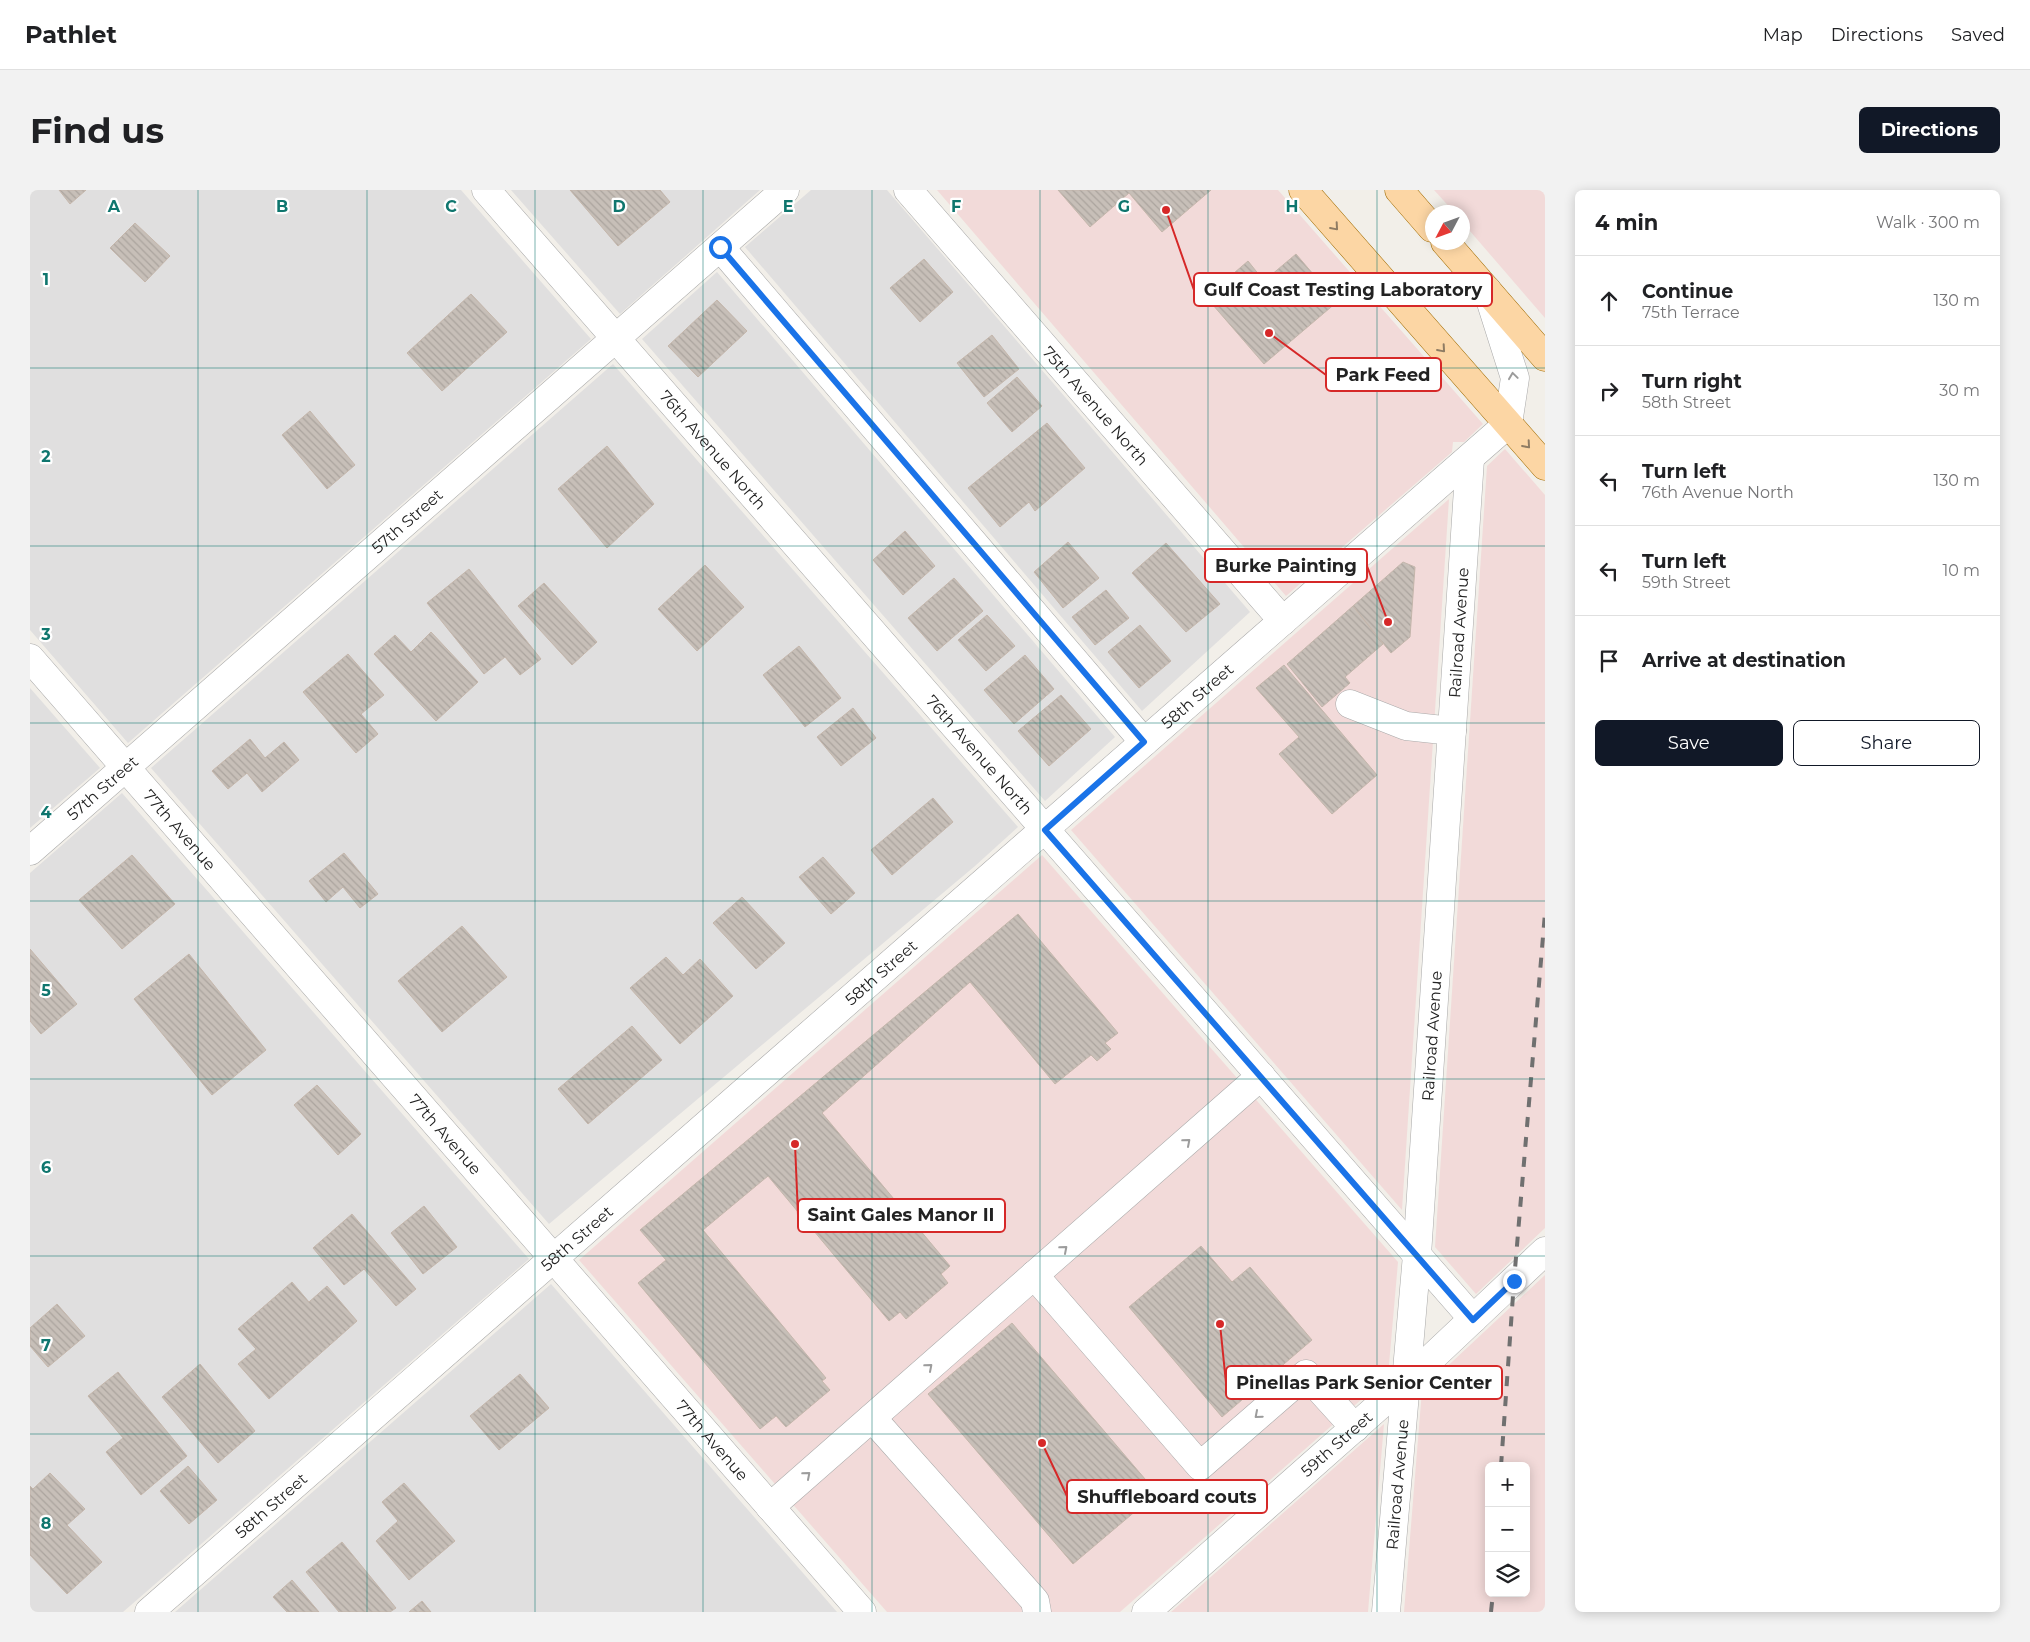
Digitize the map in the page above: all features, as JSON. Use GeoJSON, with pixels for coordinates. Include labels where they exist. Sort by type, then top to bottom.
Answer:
{"type":"FeatureCollection","features":[{"type":"Feature","properties":{"kind":"main road"},"geometry":{"type":"LineString","coordinates":[[1303,190],[1545,466]]}},
{"type":"Feature","properties":{"kind":"main road"},"geometry":{"type":"LineString","coordinates":[[1399,190],[1425,220]]}},
{"type":"Feature","properties":{"kind":"main road"},"geometry":{"type":"LineString","coordinates":[[1452,250],[1545,357]]}},
{"type":"Feature","properties":{"kind":"street","name":"76th Avenue North"},"geometry":{"type":"LineString","coordinates":[[486,190],[1473,1320]]}},
{"type":"Feature","properties":{"kind":"street","name":"57th Street"},"geometry":{"type":"LineString","coordinates":[[30,851],[785,190]]}},
{"type":"Feature","properties":{"kind":"street","name":"75th Avenue North"},"geometry":{"type":"LineString","coordinates":[[908,190],[1282,621]]}},
{"type":"Feature","properties":{"kind":"street"},"geometry":{"type":"LineString","coordinates":[[720,247],[1144,742]]}},
{"type":"Feature","properties":{"kind":"street"},"geometry":{"type":"LineString","coordinates":[[1487,290],[1515,378],[1508,424]]}},
{"type":"Feature","properties":{"kind":"street","name":"58th Street"},"geometry":{"type":"LineString","coordinates":[[149,1612],[1508,424]]}},
{"type":"Feature","properties":{"kind":"street","name":"Railroad Avenue"},"geometry":{"type":"LineString","coordinates":[[1386,1612],[1417,1255],[1470,459]]}},
{"type":"Feature","properties":{"kind":"street","name":"77th Avenue"},"geometry":{"type":"LineString","coordinates":[[30,658],[862,1612]]}},
{"type":"Feature","properties":{"kind":"street"},"geometry":{"type":"LineString","coordinates":[[1350,704],[1406,726],[1452,731]]}},
{"type":"Feature","properties":{"kind":"street"},"geometry":{"type":"LineString","coordinates":[[770,1507],[1261,1076]]}},
{"type":"Feature","properties":{"kind":"street","name":"59th Street"},"geometry":{"type":"LineString","coordinates":[[1146,1612],[1405,1383],[1545,1251]]}},
{"type":"Feature","properties":{"kind":"street"},"geometry":{"type":"LineString","coordinates":[[1034,1275],[1200,1466],[1306,1374],[1355,1428]]}},
{"type":"Feature","properties":{"kind":"street"},"geometry":{"type":"LineString","coordinates":[[872,1418],[1035,1601],[1037,1612]]}},
{"type":"Feature","properties":{"kind":"shaded area"},"geometry":{"type":"Polygon","coordinates":[[[30,190],[461,190],[591,339],[128,743],[30,630],[30,190]]]}},
{"type":"Feature","properties":{"kind":"shaded area"},"geometry":{"type":"Polygon","coordinates":[[[511,190],[760,190],[620,314],[511,190]]]}},
{"type":"Feature","properties":{"kind":"shaded area"},"geometry":{"type":"Polygon","coordinates":[[[811,190],[887,190],[1250,612],[1142,711],[745,247],[811,190]]]}},
{"type":"Feature","properties":{"kind":"shaded area"},"geometry":{"type":"Polygon","coordinates":[[[937,190],[1278,190],[1483,424],[1464,442],[1453,442],[1452,452],[1286,596],[937,190]]]}},
{"type":"Feature","properties":{"kind":"shaded area"},"geometry":{"type":"Polygon","coordinates":[[[1434,190],[1545,190],[1545,318],[1470,231],[1470,205],[1448,205],[1434,190]]]}},
{"type":"Feature","properties":{"kind":"shaded area"},"geometry":{"type":"Polygon","coordinates":[[[717,272],[1115,737],[1045,801],[642,339],[717,272]]]}},
{"type":"Feature","properties":{"kind":"shaded area"},"geometry":{"type":"Polygon","coordinates":[[[613,364],[1018,827],[975,866],[549,1224],[151,768],[613,364]]]}},
{"type":"Feature","properties":{"kind":"shaded area"},"geometry":{"type":"Polygon","coordinates":[[[1505,449],[1545,495],[1545,1228],[1476,1294],[1435,1247],[1487,466],[1505,449]]]}},
{"type":"Feature","properties":{"kind":"shaded area"},"geometry":{"type":"Polygon","coordinates":[[[1449,499],[1402,1210],[1071,830],[1449,499]]]}},
{"type":"Feature","properties":{"kind":"shaded area"},"geometry":{"type":"Polygon","coordinates":[[[30,688],[100,768],[30,828],[30,688]]]}},
{"type":"Feature","properties":{"kind":"shaded area"},"geometry":{"type":"Polygon","coordinates":[[[122,793],[529,1259],[123,1612],[30,1612],[30,873],[122,793]]]}},
{"type":"Feature","properties":{"kind":"shaded area"},"geometry":{"type":"Polygon","coordinates":[[[1042,855],[1398,1262],[1388,1376],[1120,1612],[887,1612],[579,1260],[1042,855]]]}},
{"type":"Feature","properties":{"kind":"shaded area"},"geometry":{"type":"Polygon","coordinates":[[[1545,1275],[1545,1612],[1404,1612],[1422,1390],[1545,1275]]]}},
{"type":"Feature","properties":{"kind":"shaded area"},"geometry":{"type":"Polygon","coordinates":[[[551,1284],[837,1612],[175,1612],[551,1284]]]}},
{"type":"Feature","properties":{"kind":"shaded area"},"geometry":{"type":"Polygon","coordinates":[[[1384,1424],[1368,1612],[1171,1612],[1384,1424]]]}},
{"type":"Feature","properties":{"kind":"building"},"geometry":{"type":"Polygon","coordinates":[[[59,190],[86,190],[70,204],[59,190]]]}},
{"type":"Feature","properties":{"kind":"building"},"geometry":{"type":"Polygon","coordinates":[[[570,190],[660,190],[670,202],[618,246],[570,190]]]}},
{"type":"Feature","properties":{"kind":"building"},"geometry":{"type":"Polygon","coordinates":[[[1058,190],[1211,190],[1162,232],[1129,193],[1090,227],[1058,190]]]}},
{"type":"Feature","properties":{"kind":"building"},"geometry":{"type":"Polygon","coordinates":[[[135,223],[170,256],[145,282],[110,248],[135,223]]]}},
{"type":"Feature","properties":{"kind":"building"},"geometry":{"type":"Polygon","coordinates":[[[1296,254],[1337,302],[1264,364],[1206,297],[1248,261],[1264,281],[1296,254]]]}},
{"type":"Feature","properties":{"kind":"building"},"geometry":{"type":"Polygon","coordinates":[[[924,259],[953,292],[920,322],[890,288],[924,259]]]}},
{"type":"Feature","properties":{"kind":"building"},"geometry":{"type":"Polygon","coordinates":[[[471,294],[507,332],[442,391],[407,353],[471,294]]]}},
{"type":"Feature","properties":{"kind":"building"},"geometry":{"type":"Polygon","coordinates":[[[717,300],[747,331],[698,377],[668,346],[717,300]]]}},
{"type":"Feature","properties":{"kind":"building"},"geometry":{"type":"Polygon","coordinates":[[[992,335],[1019,369],[984,397],[957,363],[992,335]]]}},
{"type":"Feature","properties":{"kind":"building"},"geometry":{"type":"Polygon","coordinates":[[[1017,377],[1042,406],[1012,432],[987,403],[1017,377]]]}},
{"type":"Feature","properties":{"kind":"building"},"geometry":{"type":"Polygon","coordinates":[[[310,411],[355,465],[327,489],[282,435],[310,411]]]}},
{"type":"Feature","properties":{"kind":"building"},"geometry":{"type":"Polygon","coordinates":[[[1047,423],[1085,468],[1035,511],[1029,502],[1000,527],[968,488],[1047,423]]]}},
{"type":"Feature","properties":{"kind":"building"},"geometry":{"type":"Polygon","coordinates":[[[607,446],[654,504],[607,548],[558,489],[607,446]]]}},
{"type":"Feature","properties":{"kind":"building"},"geometry":{"type":"Polygon","coordinates":[[[905,531],[935,566],[903,595],[873,560],[905,531]]]}},
{"type":"Feature","properties":{"kind":"building"},"geometry":{"type":"Polygon","coordinates":[[[1068,542],[1099,578],[1063,608],[1034,572],[1068,542]]]}},
{"type":"Feature","properties":{"kind":"building"},"geometry":{"type":"Polygon","coordinates":[[[1166,543],[1220,604],[1186,632],[1132,573],[1166,543]]]}},
{"type":"Feature","properties":{"kind":"building"},"geometry":{"type":"Polygon","coordinates":[[[1403,562],[1415,567],[1410,637],[1391,653],[1353,606],[1403,562]]]}},
{"type":"Feature","properties":{"kind":"building"},"geometry":{"type":"Polygon","coordinates":[[[705,565],[744,607],[697,651],[658,609],[705,565]]]}},
{"type":"Feature","properties":{"kind":"building"},"geometry":{"type":"Polygon","coordinates":[[[469,569],[541,659],[520,675],[505,657],[484,674],[427,603],[469,569]]]}},
{"type":"Feature","properties":{"kind":"building"},"geometry":{"type":"Polygon","coordinates":[[[954,578],[983,611],[937,651],[908,618],[954,578]]]}},
{"type":"Feature","properties":{"kind":"building"},"geometry":{"type":"Polygon","coordinates":[[[544,583],[597,642],[572,665],[518,606],[544,583]]]}},
{"type":"Feature","properties":{"kind":"building"},"geometry":{"type":"Polygon","coordinates":[[[1106,590],[1129,618],[1095,645],[1072,617],[1106,590]]]}},
{"type":"Feature","properties":{"kind":"building"},"geometry":{"type":"Polygon","coordinates":[[[1353,606],[1383,644],[1345,677],[1350,683],[1322,707],[1287,664],[1353,606]]]}},
{"type":"Feature","properties":{"kind":"building"},"geometry":{"type":"Polygon","coordinates":[[[987,615],[1015,646],[986,671],[958,640],[987,615]]]}},
{"type":"Feature","properties":{"kind":"building"},"geometry":{"type":"Polygon","coordinates":[[[1140,625],[1171,661],[1139,688],[1108,652],[1140,625]]]}},
{"type":"Feature","properties":{"kind":"building"},"geometry":{"type":"Polygon","coordinates":[[[431,632],[478,682],[436,721],[374,654],[395,635],[411,652],[431,632]]]}},
{"type":"Feature","properties":{"kind":"building"},"geometry":{"type":"Polygon","coordinates":[[[799,646],[841,698],[805,727],[763,675],[799,646]]]}},
{"type":"Feature","properties":{"kind":"building"},"geometry":{"type":"Polygon","coordinates":[[[348,654],[384,695],[361,714],[378,734],[356,753],[303,692],[348,654]]]}},
{"type":"Feature","properties":{"kind":"building"},"geometry":{"type":"Polygon","coordinates":[[[1025,655],[1054,689],[1014,724],[984,690],[1025,655]]]}},
{"type":"Feature","properties":{"kind":"building"},"geometry":{"type":"Polygon","coordinates":[[[1284,665],[1377,775],[1332,814],[1279,754],[1299,737],[1256,688],[1284,665]]]}},
{"type":"Feature","properties":{"kind":"building"},"geometry":{"type":"Polygon","coordinates":[[[1061,695],[1091,729],[1049,766],[1018,731],[1061,695]]]}},
{"type":"Feature","properties":{"kind":"building"},"geometry":{"type":"Polygon","coordinates":[[[853,708],[876,738],[841,766],[817,737],[853,708]]]}},
{"type":"Feature","properties":{"kind":"building"},"geometry":{"type":"Polygon","coordinates":[[[250,739],[265,758],[284,742],[299,760],[262,792],[247,773],[228,789],[212,771],[250,739]]]}},
{"type":"Feature","properties":{"kind":"building"},"geometry":{"type":"Polygon","coordinates":[[[933,798],[953,822],[892,875],[871,850],[933,798]]]}},
{"type":"Feature","properties":{"kind":"building"},"geometry":{"type":"Polygon","coordinates":[[[344,853],[378,894],[360,908],[343,887],[326,902],[309,881],[344,853]]]}},
{"type":"Feature","properties":{"kind":"building"},"geometry":{"type":"Polygon","coordinates":[[[132,855],[175,904],[122,949],[79,900],[132,855]]]}},
{"type":"Feature","properties":{"kind":"building"},"geometry":{"type":"Polygon","coordinates":[[[823,857],[855,893],[831,914],[799,877],[823,857]]]}},
{"type":"Feature","properties":{"kind":"building"},"geometry":{"type":"Polygon","coordinates":[[[742,897],[785,943],[756,969],[713,923],[742,897]]]}},
{"type":"Feature","properties":{"kind":"building"},"geometry":{"type":"Polygon","coordinates":[[[1018,914],[1118,1033],[1105,1043],[1111,1049],[1097,1061],[1091,1055],[1055,1084],[970,982],[822,1113],[950,1266],[941,1274],[948,1283],[906,1319],[900,1312],[889,1321],[768,1176],[703,1230],[826,1378],[822,1381],[830,1390],[786,1427],[776,1416],[760,1429],[638,1283],[666,1260],[640,1230],[1018,914]]]}},
{"type":"Feature","properties":{"kind":"building"},"geometry":{"type":"Polygon","coordinates":[[[462,926],[507,977],[442,1032],[398,981],[462,926]]]}},
{"type":"Feature","properties":{"kind":"building"},"geometry":{"type":"Polygon","coordinates":[[[30,949],[77,1004],[41,1034],[30,1021],[30,949]]]}},
{"type":"Feature","properties":{"kind":"building"},"geometry":{"type":"Polygon","coordinates":[[[189,954],[266,1050],[212,1095],[134,999],[189,954]]]}},
{"type":"Feature","properties":{"kind":"building"},"geometry":{"type":"Polygon","coordinates":[[[666,957],[683,975],[700,959],[733,996],[680,1044],[630,988],[666,957]]]}},
{"type":"Feature","properties":{"kind":"building"},"geometry":{"type":"Polygon","coordinates":[[[632,1026],[662,1060],[588,1124],[558,1089],[632,1026]]]}},
{"type":"Feature","properties":{"kind":"building"},"geometry":{"type":"Polygon","coordinates":[[[317,1085],[361,1134],[338,1155],[294,1105],[317,1085]]]}},
{"type":"Feature","properties":{"kind":"building"},"geometry":{"type":"Polygon","coordinates":[[[424,1206],[457,1247],[423,1274],[391,1233],[424,1206]]]}},
{"type":"Feature","properties":{"kind":"building"},"geometry":{"type":"Polygon","coordinates":[[[352,1214],[416,1289],[396,1306],[364,1269],[344,1285],[313,1248],[352,1214]]]}},
{"type":"Feature","properties":{"kind":"building"},"geometry":{"type":"Polygon","coordinates":[[[1201,1246],[1232,1282],[1250,1267],[1312,1340],[1222,1417],[1129,1307],[1201,1246]]]}},
{"type":"Feature","properties":{"kind":"building"},"geometry":{"type":"Polygon","coordinates":[[[292,1282],[309,1302],[327,1286],[357,1321],[269,1399],[238,1364],[256,1349],[238,1329],[292,1282]]]}},
{"type":"Feature","properties":{"kind":"building"},"geometry":{"type":"Polygon","coordinates":[[[57,1304],[85,1336],[48,1367],[30,1346],[30,1328],[57,1304]]]}},
{"type":"Feature","properties":{"kind":"building"},"geometry":{"type":"Polygon","coordinates":[[[1012,1323],[1157,1493],[1073,1564],[928,1394],[1012,1323]]]}},
{"type":"Feature","properties":{"kind":"building"},"geometry":{"type":"Polygon","coordinates":[[[200,1364],[255,1431],[218,1463],[162,1397],[200,1364]]]}},
{"type":"Feature","properties":{"kind":"building"},"geometry":{"type":"Polygon","coordinates":[[[118,1372],[187,1456],[141,1495],[106,1452],[123,1438],[88,1396],[118,1372]]]}},
{"type":"Feature","properties":{"kind":"building"},"geometry":{"type":"Polygon","coordinates":[[[520,1374],[549,1408],[499,1450],[470,1416],[520,1374]]]}},
{"type":"Feature","properties":{"kind":"building"},"geometry":{"type":"Polygon","coordinates":[[[188,1466],[217,1500],[189,1524],[160,1491],[188,1466]]]}},
{"type":"Feature","properties":{"kind":"building"},"geometry":{"type":"Polygon","coordinates":[[[50,1473],[85,1509],[67,1525],[102,1562],[67,1594],[30,1555],[30,1486],[33,1489],[50,1473]]]}},
{"type":"Feature","properties":{"kind":"building"},"geometry":{"type":"Polygon","coordinates":[[[404,1483],[455,1541],[409,1580],[376,1541],[398,1521],[382,1502],[404,1483]]]}},
{"type":"Feature","properties":{"kind":"building"},"geometry":{"type":"Polygon","coordinates":[[[342,1542],[396,1608],[390,1612],[339,1612],[306,1572],[342,1542]]]}},
{"type":"Feature","properties":{"kind":"building"},"geometry":{"type":"Polygon","coordinates":[[[292,1580],[319,1612],[287,1612],[273,1597],[292,1580]]]}},
{"type":"Feature","properties":{"kind":"building"},"geometry":{"type":"Polygon","coordinates":[[[422,1601],[431,1612],[409,1612],[422,1601]]]}},
{"type":"Feature","properties":{"kind":"railway"},"geometry":{"type":"LineString","coordinates":[[1501,1462],[1514,1281],[1545,913]]}},
{"type":"Feature","properties":{"kind":"railway"},"geometry":{"type":"LineString","coordinates":[[1491,1612],[1493,1597]]}},
{"type":"Feature","properties":{"kind":"place","name":"Gulf Coast Testing Laboratory"},"geometry":{"type":"Point","coordinates":[1166,210]}},
{"type":"Feature","properties":{"kind":"place","name":"Park Feed"},"geometry":{"type":"Point","coordinates":[1269,333]}},
{"type":"Feature","properties":{"kind":"place","name":"Burke Painting"},"geometry":{"type":"Point","coordinates":[1388,622]}},
{"type":"Feature","properties":{"kind":"place","name":"Saint Gales Manor II"},"geometry":{"type":"Point","coordinates":[795,1144]}},
{"type":"Feature","properties":{"kind":"place","name":"Pinellas Park Senior Center"},"geometry":{"type":"Point","coordinates":[1220,1324]}},
{"type":"Feature","properties":{"kind":"place","name":"Shuffleboard couts"},"geometry":{"type":"Point","coordinates":[1042,1443]}},
{"type":"Feature","properties":{"kind":"route"},"geometry":{"type":"LineString","coordinates":[[720,247],[1144,742],[1045,830],[1473,1320],[1514,1281]]}}]}
